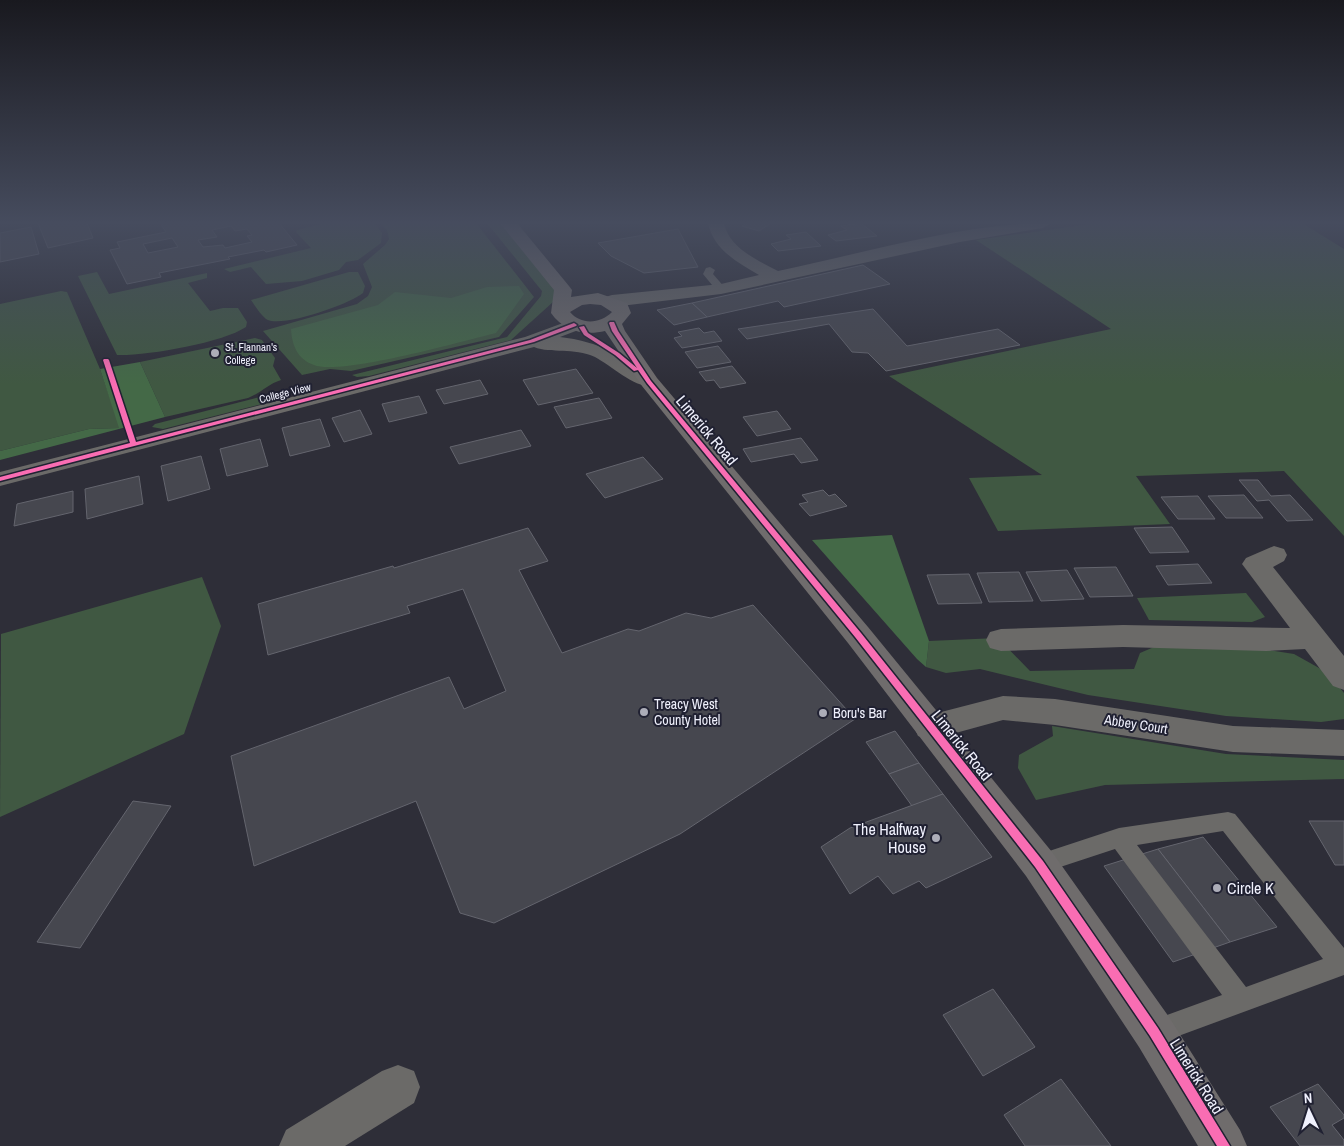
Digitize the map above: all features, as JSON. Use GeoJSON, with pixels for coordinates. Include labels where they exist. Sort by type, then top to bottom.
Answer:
{"type":"FeatureCollection","features":[{"type":"Feature","properties":{"kind":"main road"},"geometry":{"type":"LineString","coordinates":[[552,276],[563,290],[569,319]]}},
{"type":"Feature","properties":{"kind":"main road","name":"Limerick Road"},"geometry":{"type":"LineString","coordinates":[[585,283],[601,293],[612,309],[614,331],[649,382],[858,635],[1039,864],[1154,1032],[1224,1146]]}},
{"type":"Feature","properties":{"kind":"main road"},"geometry":{"type":"LineString","coordinates":[[580,300],[612,309],[599,326],[569,319],[570,303],[580,300]]}},
{"type":"Feature","properties":{"kind":"main road","name":"Limerick Road"},"geometry":{"type":"LineString","coordinates":[[569,319],[586,334],[617,354],[649,382]]}},
{"type":"Feature","properties":{"kind":"street"},"geometry":{"type":"LineString","coordinates":[[612,309],[782,276]]}},
{"type":"Feature","properties":{"kind":"street","name":"College View"},"geometry":{"type":"LineString","coordinates":[[0,479],[532,341],[569,319]]}},
{"type":"Feature","properties":{"kind":"street","name":"College View"},"geometry":{"type":"LineString","coordinates":[[502,348],[560,342],[588,346],[605,353],[649,382]]}},
{"type":"Feature","properties":{"kind":"street"},"geometry":{"type":"LineString","coordinates":[[1274,555],[1256,564],[1311,638],[1344,678]]}},
{"type":"Feature","properties":{"kind":"street"},"geometry":{"type":"LineString","coordinates":[[1001,640],[1123,636],[1266,640],[1311,638]]}},
{"type":"Feature","properties":{"kind":"street","name":"Abbey Court"},"geometry":{"type":"LineString","coordinates":[[930,727],[1003,708],[1054,712],[1233,739],[1344,743]]}},
{"type":"Feature","properties":{"kind":"street"},"geometry":{"type":"LineString","coordinates":[[322,1140],[398,1087]]}},
{"type":"Feature","properties":{"kind":"lane"},"geometry":{"type":"LineString","coordinates":[[710,276],[719,289]]}},
{"type":"Feature","properties":{"kind":"lane"},"geometry":{"type":"LineString","coordinates":[[1039,864],[1119,838],[1228,821],[1342,964],[1154,1032]]}},
{"type":"Feature","properties":{"kind":"lane"},"geometry":{"type":"LineString","coordinates":[[1119,838],[1241,1001]]}},
{"type":"Feature","properties":{"kind":"green space"},"geometry":{"type":"Polygon","coordinates":[[[78,276],[99,276],[109,294],[191,276],[207,276],[188,283],[210,311],[223,308],[238,308],[247,322],[246,327],[235,333],[202,343],[164,351],[117,355],[78,276]]]}},
{"type":"Feature","properties":{"kind":"green space"},"geometry":{"type":"Polygon","coordinates":[[[259,276],[317,276],[302,281],[266,284],[259,276]]]}},
{"type":"Feature","properties":{"kind":"green space"},"geometry":{"type":"Polygon","coordinates":[[[333,276],[360,276],[365,286],[363,293],[356,298],[315,314],[285,321],[266,319],[251,300],[333,276]]]}},
{"type":"Feature","properties":{"kind":"green space"},"geometry":{"type":"Polygon","coordinates":[[[368,276],[518,276],[534,297],[499,337],[351,371],[330,369],[302,375],[263,331],[357,304],[368,296],[372,287],[368,276]]]}},
{"type":"Feature","properties":{"kind":"green space"},"geometry":{"type":"Polygon","coordinates":[[[530,276],[545,276],[558,295],[553,302],[511,340],[369,376],[357,377],[352,375],[507,337],[541,296],[542,291],[530,276]]]}},
{"type":"Feature","properties":{"kind":"green space"},"geometry":{"type":"Polygon","coordinates":[[[1031,276],[1344,276],[1344,536],[1284,471],[1136,476],[1170,524],[998,531],[969,478],[1042,475],[889,376],[1111,329],[1031,276]]]}},
{"type":"Feature","properties":{"kind":"green space"},"geometry":{"type":"Polygon","coordinates":[[[519,286],[524,294],[496,333],[431,350],[349,366],[328,367],[314,365],[303,359],[294,346],[291,329],[378,305],[395,292],[451,298],[487,287],[519,286]]]}},
{"type":"Feature","properties":{"kind":"green space"},"geometry":{"type":"Polygon","coordinates":[[[61,291],[67,292],[100,369],[120,428],[89,429],[0,451],[0,304],[61,291]]]}},
{"type":"Feature","properties":{"kind":"green space"},"geometry":{"type":"Polygon","coordinates":[[[255,338],[262,340],[275,358],[273,366],[281,380],[248,398],[165,417],[140,362],[255,338]]]}},
{"type":"Feature","properties":{"kind":"green space"},"geometry":{"type":"Polygon","coordinates":[[[140,362],[165,417],[0,460],[0,451],[89,429],[119,428],[100,369],[140,362]]]}},
{"type":"Feature","properties":{"kind":"green space"},"geometry":{"type":"Polygon","coordinates":[[[272,394],[273,400],[266,403],[163,429],[152,427],[155,424],[272,394]]]}},
{"type":"Feature","properties":{"kind":"green space"},"geometry":{"type":"Polygon","coordinates":[[[892,535],[929,641],[926,667],[812,540],[892,535]]]}},
{"type":"Feature","properties":{"kind":"green space"},"geometry":{"type":"Polygon","coordinates":[[[202,577],[221,626],[184,734],[0,817],[1,634],[202,577]]]}},
{"type":"Feature","properties":{"kind":"green space"},"geometry":{"type":"Polygon","coordinates":[[[1246,593],[1265,617],[1252,622],[1149,620],[1137,598],[1246,593]]]}},
{"type":"Feature","properties":{"kind":"green space"},"geometry":{"type":"Polygon","coordinates":[[[998,638],[1030,671],[1134,669],[1140,653],[1154,647],[1269,650],[1294,654],[1328,673],[1344,693],[1344,719],[1321,722],[1226,716],[1088,695],[980,669],[946,673],[926,667],[929,641],[998,638]]]}},
{"type":"Feature","properties":{"kind":"green space"},"geometry":{"type":"Polygon","coordinates":[[[1052,726],[1226,754],[1344,760],[1344,779],[1105,785],[1036,800],[1018,768],[1019,755],[1053,736],[1052,726]]]}},
{"type":"Feature","properties":{"kind":"building"},"geometry":{"type":"Polygon","coordinates":[[[123,276],[161,277],[127,284],[123,276]]]}},
{"type":"Feature","properties":{"kind":"building"},"geometry":{"type":"Polygon","coordinates":[[[811,276],[879,276],[890,284],[784,307],[778,301],[707,317],[692,303],[811,276]]]}},
{"type":"Feature","properties":{"kind":"building"},"geometry":{"type":"Polygon","coordinates":[[[692,303],[707,317],[674,325],[657,310],[692,303]]]}},
{"type":"Feature","properties":{"kind":"building"},"geometry":{"type":"Polygon","coordinates":[[[873,309],[907,346],[998,329],[1020,345],[886,371],[868,353],[852,352],[829,324],[747,339],[738,329],[873,309]]]}},
{"type":"Feature","properties":{"kind":"building"},"geometry":{"type":"Polygon","coordinates":[[[699,328],[704,333],[714,331],[722,341],[682,348],[674,338],[682,336],[678,332],[699,328]]]}},
{"type":"Feature","properties":{"kind":"building"},"geometry":{"type":"Polygon","coordinates":[[[718,346],[731,362],[697,368],[685,352],[718,346]]]}},
{"type":"Feature","properties":{"kind":"building"},"geometry":{"type":"Polygon","coordinates":[[[732,366],[746,383],[720,388],[714,380],[706,381],[699,372],[732,366]]]}},
{"type":"Feature","properties":{"kind":"building"},"geometry":{"type":"Polygon","coordinates":[[[576,369],[593,393],[538,405],[523,380],[576,369]]]}},
{"type":"Feature","properties":{"kind":"building"},"geometry":{"type":"Polygon","coordinates":[[[480,380],[488,394],[444,404],[436,390],[480,380]]]}},
{"type":"Feature","properties":{"kind":"building"},"geometry":{"type":"Polygon","coordinates":[[[419,396],[427,413],[389,422],[382,404],[419,396]]]}},
{"type":"Feature","properties":{"kind":"building"},"geometry":{"type":"Polygon","coordinates":[[[599,398],[612,418],[566,428],[554,407],[599,398]]]}},
{"type":"Feature","properties":{"kind":"building"},"geometry":{"type":"Polygon","coordinates":[[[360,410],[372,434],[344,442],[332,418],[360,410]]]}},
{"type":"Feature","properties":{"kind":"building"},"geometry":{"type":"Polygon","coordinates":[[[777,411],[791,429],[757,436],[743,417],[777,411]]]}},
{"type":"Feature","properties":{"kind":"building"},"geometry":{"type":"Polygon","coordinates":[[[320,419],[330,446],[290,456],[282,428],[320,419]]]}},
{"type":"Feature","properties":{"kind":"building"},"geometry":{"type":"Polygon","coordinates":[[[521,430],[531,446],[459,464],[450,447],[521,430]]]}},
{"type":"Feature","properties":{"kind":"building"},"geometry":{"type":"Polygon","coordinates":[[[801,438],[818,460],[801,463],[794,454],[751,462],[743,449],[801,438]]]}},
{"type":"Feature","properties":{"kind":"building"},"geometry":{"type":"Polygon","coordinates":[[[260,439],[268,466],[227,476],[220,449],[260,439]]]}},
{"type":"Feature","properties":{"kind":"building"},"geometry":{"type":"Polygon","coordinates":[[[201,456],[210,489],[168,501],[161,466],[201,456]]]}},
{"type":"Feature","properties":{"kind":"building"},"geometry":{"type":"Polygon","coordinates":[[[643,457],[663,479],[605,498],[586,474],[643,457]]]}},
{"type":"Feature","properties":{"kind":"building"},"geometry":{"type":"Polygon","coordinates":[[[139,476],[143,504],[87,519],[85,489],[139,476]]]}},
{"type":"Feature","properties":{"kind":"building"},"geometry":{"type":"Polygon","coordinates":[[[1239,480],[1258,480],[1271,496],[1290,495],[1313,520],[1287,521],[1269,500],[1257,501],[1239,480]]]}},
{"type":"Feature","properties":{"kind":"building"},"geometry":{"type":"Polygon","coordinates":[[[823,490],[829,496],[835,494],[847,506],[810,516],[799,504],[808,502],[802,495],[823,490]]]}},
{"type":"Feature","properties":{"kind":"building"},"geometry":{"type":"Polygon","coordinates":[[[73,491],[73,512],[14,526],[17,504],[73,491]]]}},
{"type":"Feature","properties":{"kind":"building"},"geometry":{"type":"Polygon","coordinates":[[[1244,495],[1263,518],[1226,518],[1208,496],[1244,495]]]}},
{"type":"Feature","properties":{"kind":"building"},"geometry":{"type":"Polygon","coordinates":[[[1198,496],[1215,519],[1178,519],[1161,497],[1198,496]]]}},
{"type":"Feature","properties":{"kind":"building"},"geometry":{"type":"Polygon","coordinates":[[[1172,527],[1189,552],[1150,553],[1134,528],[1172,527]]]}},
{"type":"Feature","properties":{"kind":"building"},"geometry":{"type":"Polygon","coordinates":[[[528,528],[548,561],[519,570],[562,653],[628,629],[639,631],[686,613],[711,618],[753,605],[855,719],[680,834],[494,923],[460,913],[416,801],[254,866],[231,756],[449,677],[464,709],[506,691],[463,589],[407,606],[410,613],[268,655],[258,604],[393,566],[394,568],[528,528]]]}},
{"type":"Feature","properties":{"kind":"building"},"geometry":{"type":"Polygon","coordinates":[[[1198,564],[1212,583],[1168,585],[1156,566],[1198,564]]]}},
{"type":"Feature","properties":{"kind":"building"},"geometry":{"type":"Polygon","coordinates":[[[1116,567],[1133,596],[1090,597],[1074,568],[1116,567]]]}},
{"type":"Feature","properties":{"kind":"building"},"geometry":{"type":"Polygon","coordinates":[[[1067,570],[1084,599],[1041,601],[1026,572],[1067,570]]]}},
{"type":"Feature","properties":{"kind":"building"},"geometry":{"type":"Polygon","coordinates":[[[1019,572],[1033,601],[989,602],[977,573],[1019,572]]]}},
{"type":"Feature","properties":{"kind":"building"},"geometry":{"type":"Polygon","coordinates":[[[969,574],[982,603],[938,604],[927,575],[969,574]]]}},
{"type":"Feature","properties":{"kind":"building"},"geometry":{"type":"Polygon","coordinates":[[[895,731],[919,763],[889,774],[866,742],[895,731]]]}},
{"type":"Feature","properties":{"kind":"building"},"geometry":{"type":"Polygon","coordinates":[[[919,763],[943,794],[912,806],[889,774],[919,763]]]}},
{"type":"Feature","properties":{"kind":"building"},"geometry":{"type":"Polygon","coordinates":[[[943,794],[992,857],[926,888],[919,881],[893,894],[878,876],[850,894],[821,847],[850,828],[943,794]]]}},
{"type":"Feature","properties":{"kind":"building"},"geometry":{"type":"Polygon","coordinates":[[[133,801],[171,806],[80,948],[37,942],[133,801]]]}},
{"type":"Feature","properties":{"kind":"building"},"geometry":{"type":"Polygon","coordinates":[[[1309,821],[1344,821],[1344,865],[1335,865],[1309,821]]]}},
{"type":"Feature","properties":{"kind":"building","name":"Circle K"},"geometry":{"type":"Polygon","coordinates":[[[1203,837],[1277,927],[1230,942],[1158,849],[1203,837]]]}},
{"type":"Feature","properties":{"kind":"building","name":"Circle K"},"geometry":{"type":"Polygon","coordinates":[[[1158,849],[1230,942],[1173,962],[1104,866],[1158,849]]]}},
{"type":"Feature","properties":{"kind":"building"},"geometry":{"type":"Polygon","coordinates":[[[993,989],[1035,1047],[983,1076],[943,1015],[993,989]]]}},
{"type":"Feature","properties":{"kind":"building"},"geometry":{"type":"Polygon","coordinates":[[[1061,1079],[1111,1146],[1025,1146],[1004,1115],[1061,1079]]]}},
{"type":"Feature","properties":{"kind":"building"},"geometry":{"type":"Polygon","coordinates":[[[1318,1084],[1344,1115],[1344,1118],[1332,1125],[1344,1140],[1344,1146],[1300,1146],[1270,1107],[1318,1084]]]}},
{"type":"Feature","properties":{"kind":"cycle path"},"geometry":{"type":"LineString","coordinates":[[612,323],[615,331],[649,382],[858,635],[1039,864],[1154,1032],[1224,1146]]}},
{"type":"Feature","properties":{"kind":"cycle path"},"geometry":{"type":"LineString","coordinates":[[0,479],[532,341],[574,325]]}},
{"type":"Feature","properties":{"kind":"cycle path"},"geometry":{"type":"LineString","coordinates":[[582,327],[586,334],[617,354],[636,370]]}},
{"type":"Feature","properties":{"kind":"cycle path"},"geometry":{"type":"LineString","coordinates":[[106,360],[133,443]]}},
{"type":"Feature","properties":{"kind":"place","name":"St. Flannan's College"},"geometry":{"type":"Point","coordinates":[215,353]}},
{"type":"Feature","properties":{"kind":"place","name":"Treacy West County Hotel"},"geometry":{"type":"Point","coordinates":[644,712]}},
{"type":"Feature","properties":{"kind":"place","name":"Boru's Bar"},"geometry":{"type":"Point","coordinates":[823,713]}},
{"type":"Feature","properties":{"kind":"place","name":"The Halfway House"},"geometry":{"type":"Point","coordinates":[936,838]}},
{"type":"Feature","properties":{"kind":"place","name":"Circle K"},"geometry":{"type":"Point","coordinates":[1217,888]}}]}
